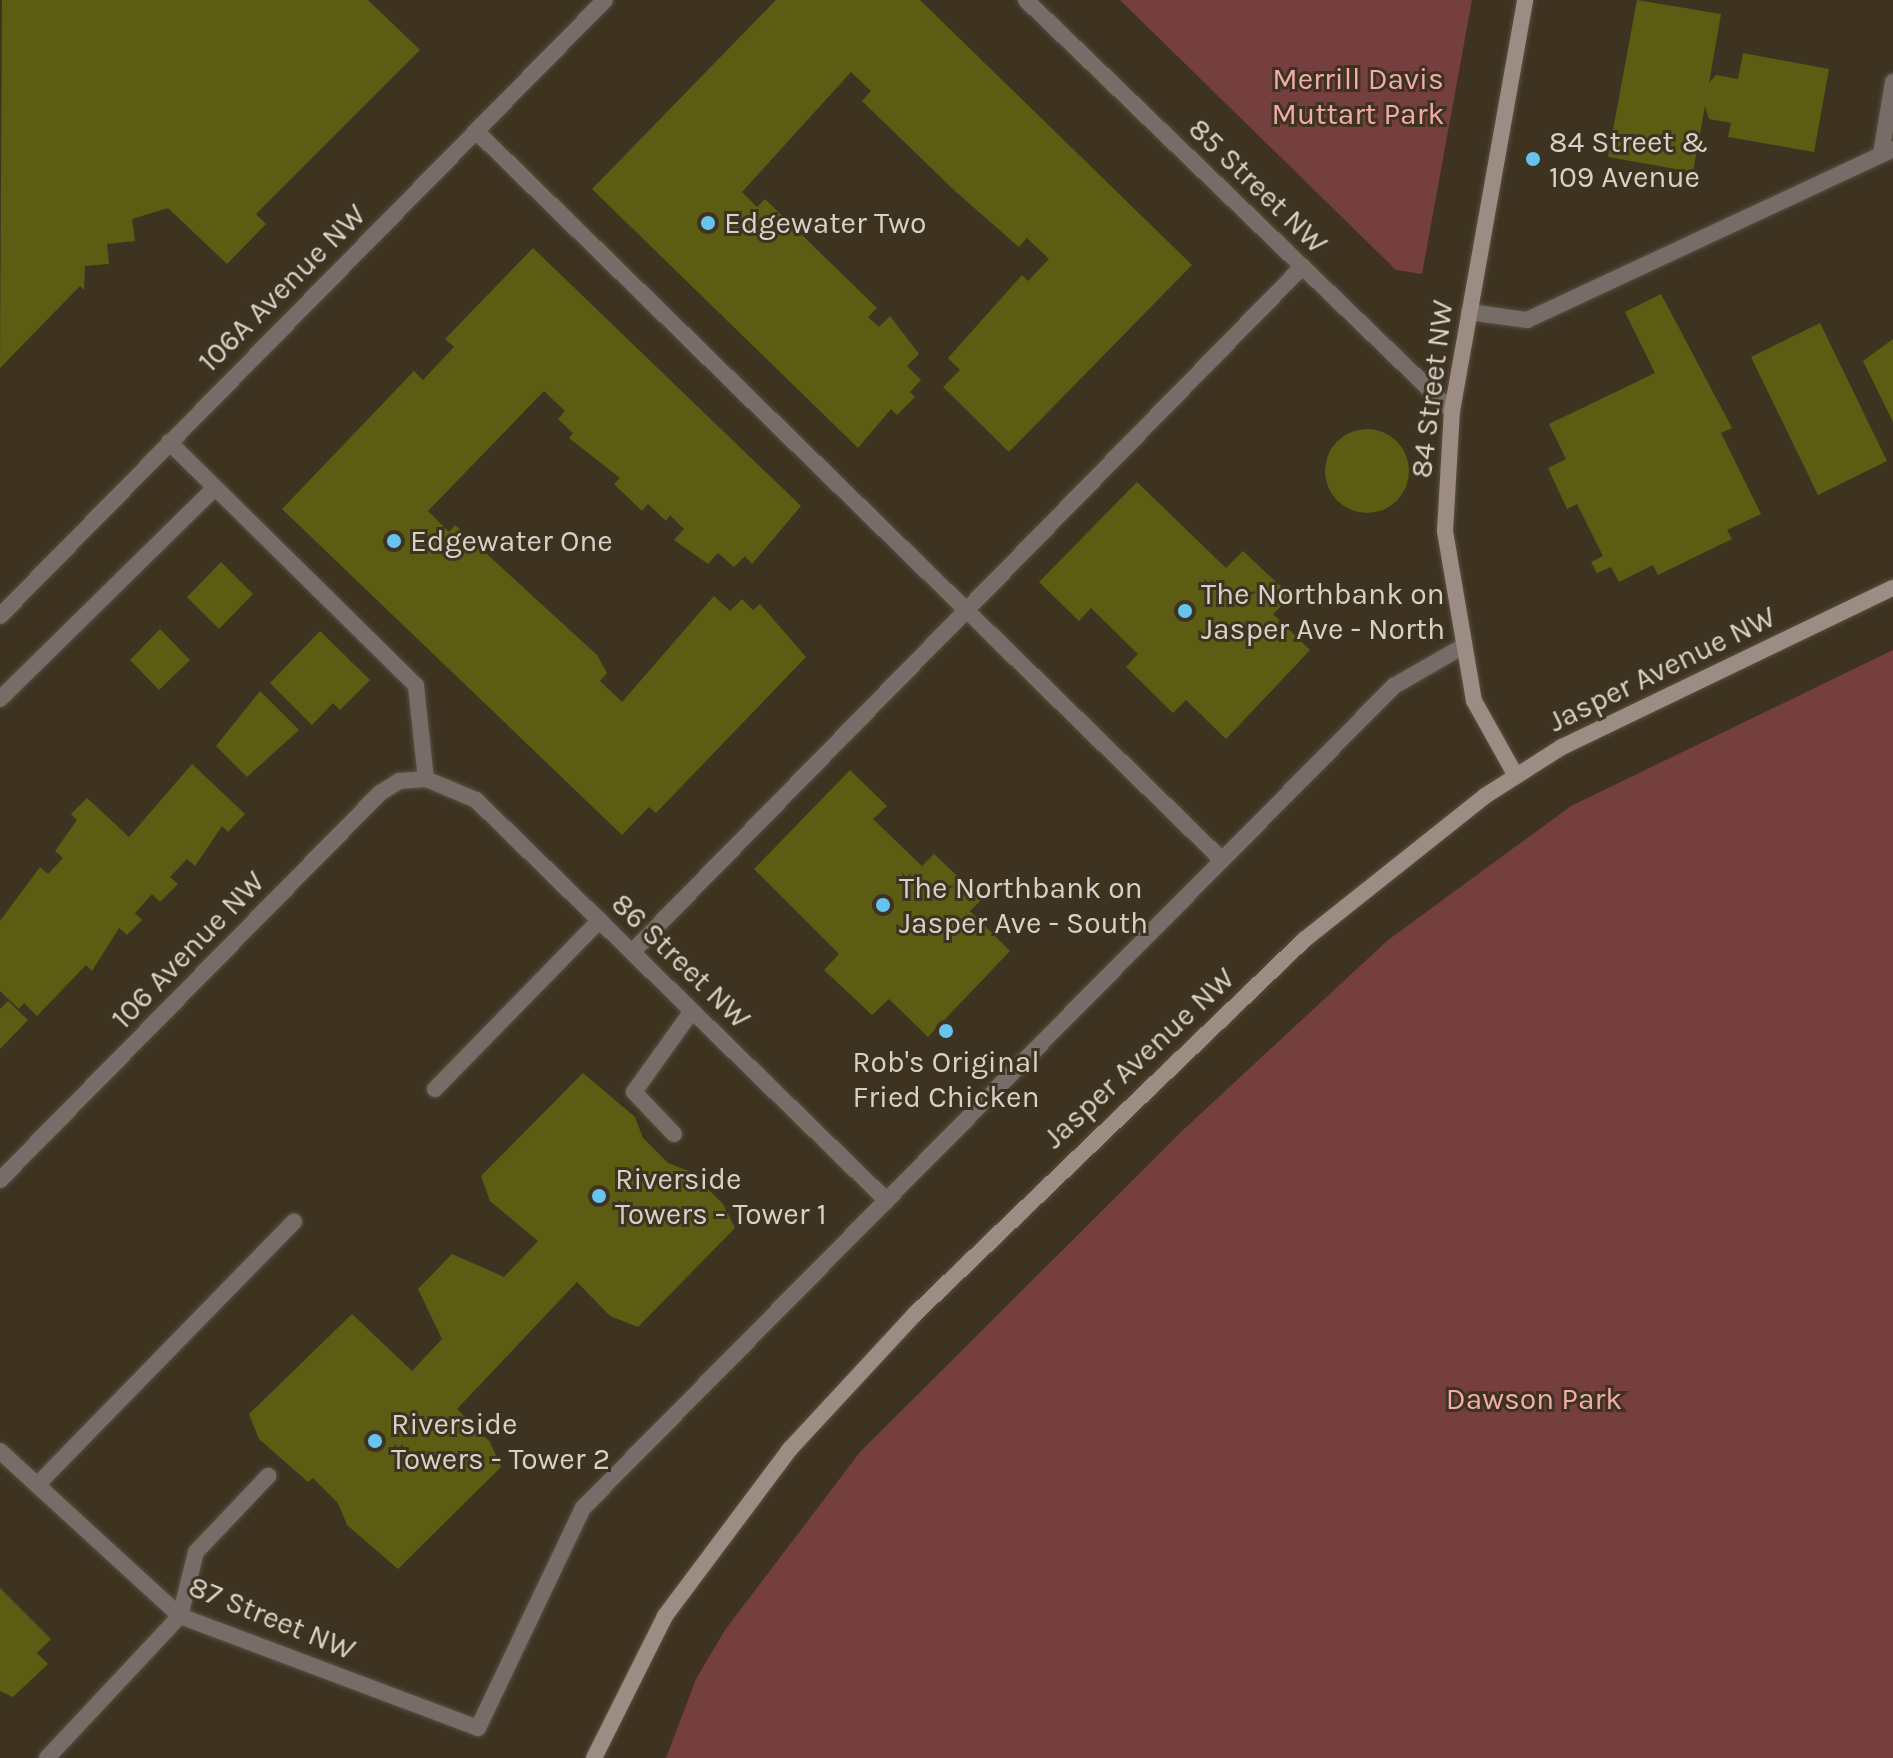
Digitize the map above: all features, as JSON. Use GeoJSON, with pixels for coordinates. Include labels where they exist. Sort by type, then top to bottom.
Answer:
{"type":"FeatureCollection","features":[{"type":"Feature","properties":{"kind":"main road","name":"84 Street NW"},"geometry":{"type":"LineString","coordinates":[[1516,776],[1474,701],[1460,648],[1445,531],[1452,411],[1525,0]]}},
{"type":"Feature","properties":{"kind":"main road","name":"Jasper Avenue NW"},"geometry":{"type":"LineString","coordinates":[[594,1758],[665,1616],[715,1541],[851,1381],[1125,1106],[1304,940],[1516,776],[1893,588]]}},
{"type":"Feature","properties":{"kind":"street","name":"106A Avenue NW"},"geometry":{"type":"LineString","coordinates":[[0,616],[605,0]]}},
{"type":"Feature","properties":{"kind":"street","name":"85 Street NW"},"geometry":{"type":"LineString","coordinates":[[1026,0],[1452,411]]}},
{"type":"Feature","properties":{"kind":"street"},"geometry":{"type":"LineString","coordinates":[[1469,312],[1527,320],[1887,152],[1893,82]]}},
{"type":"Feature","properties":{"kind":"street"},"geometry":{"type":"LineString","coordinates":[[476,131],[1222,860]]}},
{"type":"Feature","properties":{"kind":"street"},"geometry":{"type":"LineString","coordinates":[[632,952],[1302,267]]}},
{"type":"Feature","properties":{"kind":"street"},"geometry":{"type":"LineString","coordinates":[[169,442],[416,686],[426,779]]}},
{"type":"Feature","properties":{"kind":"street"},"geometry":{"type":"LineString","coordinates":[[0,699],[215,488]]}},
{"type":"Feature","properties":{"kind":"street"},"geometry":{"type":"LineString","coordinates":[[887,1201],[1394,686],[1460,648]]}},
{"type":"Feature","properties":{"kind":"street","name":"86 Street NW"},"geometry":{"type":"LineString","coordinates":[[426,779],[476,800],[887,1201]]}},
{"type":"Feature","properties":{"kind":"street","name":"106 Avenue NW"},"geometry":{"type":"LineString","coordinates":[[0,1180],[380,793],[399,781],[426,779]]}},
{"type":"Feature","properties":{"kind":"street"},"geometry":{"type":"LineString","coordinates":[[435,1089],[600,920]]}},
{"type":"Feature","properties":{"kind":"street"},"geometry":{"type":"LineString","coordinates":[[674,1134],[634,1092],[692,1011]]}},
{"type":"Feature","properties":{"kind":"street","name":"87 Street NW"},"geometry":{"type":"LineString","coordinates":[[0,1451],[180,1616],[478,1728],[583,1508],[887,1201]]}},
{"type":"Feature","properties":{"kind":"street"},"geometry":{"type":"LineString","coordinates":[[37,1485],[294,1222]]}},
{"type":"Feature","properties":{"kind":"street"},"geometry":{"type":"LineString","coordinates":[[47,1758],[180,1616],[196,1552],[268,1476]]}},
{"type":"Feature","properties":{"kind":"green space","name":"Merrill Davis Muttart Park"},"geometry":{"type":"Polygon","coordinates":[[[1120,0],[1472,0],[1422,274],[1396,270],[1120,0]]]}},
{"type":"Feature","properties":{"kind":"green space","name":"Dawson Park"},"geometry":{"type":"Polygon","coordinates":[[[1893,650],[1893,1758],[666,1758],[696,1679],[725,1630],[860,1452],[1181,1132],[1388,940],[1571,806],[1893,650]]]}},
{"type":"Feature","properties":{"kind":"building"},"geometry":{"type":"Polygon","coordinates":[[[2,0],[368,0],[420,50],[256,214],[266,224],[227,264],[168,208],[132,219],[135,241],[107,244],[109,264],[85,266],[84,290],[80,286],[0,368],[2,0]]]}},
{"type":"Feature","properties":{"kind":"building","name":"Edgewater Two"},"geometry":{"type":"Polygon","coordinates":[[[776,0],[920,0],[1192,265],[1009,452],[943,387],[960,370],[948,358],[1022,275],[1028,281],[1049,259],[1027,238],[1019,247],[956,192],[862,101],[871,91],[851,72],[742,192],[757,207],[765,199],[877,308],[868,317],[879,327],[890,316],[919,354],[907,366],[921,380],[910,392],[915,397],[897,415],[891,409],[858,448],[592,189],[776,0]]]}},
{"type":"Feature","properties":{"kind":"building"},"geometry":{"type":"Polygon","coordinates":[[[1637,0],[1721,14],[1709,83],[1716,75],[1738,79],[1743,53],[1829,69],[1814,152],[1728,137],[1731,123],[1709,119],[1705,106],[1693,172],[1608,157],[1637,0]]]}},
{"type":"Feature","properties":{"kind":"building","name":"Edgewater One"},"geometry":{"type":"Polygon","coordinates":[[[533,248],[801,506],[752,564],[745,556],[734,567],[718,553],[708,564],[674,540],[684,529],[670,515],[666,521],[648,504],[642,511],[614,484],[620,478],[569,438],[573,433],[558,419],[565,411],[544,391],[428,511],[449,532],[455,525],[597,655],[607,673],[600,681],[622,702],[714,596],[730,611],[742,599],[753,610],[760,604],[806,657],[656,813],[649,807],[622,835],[282,509],[414,371],[423,380],[454,347],[445,339],[533,248]]]}},
{"type":"Feature","properties":{"kind":"building"},"geometry":{"type":"Polygon","coordinates":[[[1661,294],[1732,428],[1721,433],[1761,514],[1727,530],[1732,539],[1658,575],[1653,565],[1619,582],[1611,567],[1597,573],[1591,562],[1603,556],[1577,504],[1567,509],[1548,468],[1566,459],[1549,424],[1655,373],[1625,312],[1661,294]]]}},
{"type":"Feature","properties":{"kind":"building"},"geometry":{"type":"Polygon","coordinates":[[[1820,323],[1887,461],[1818,495],[1751,357],[1820,323]]]}},
{"type":"Feature","properties":{"kind":"building"},"geometry":{"type":"Polygon","coordinates":[[[1893,339],[1893,422],[1863,361],[1893,339]]]}},
{"type":"Feature","properties":{"kind":"building"},"geometry":{"type":"Polygon","coordinates":[[[1367,429],[1383,432],[1397,441],[1406,455],[1409,471],[1406,487],[1397,501],[1383,510],[1367,513],[1351,510],[1337,501],[1328,487],[1325,471],[1328,455],[1337,441],[1351,432],[1367,429]]]}},
{"type":"Feature","properties":{"kind":"building","name":"The Northbank on Jasper Ave - North"},"geometry":{"type":"Polygon","coordinates":[[[1137,482],[1226,568],[1243,551],[1291,596],[1273,614],[1310,650],[1226,739],[1186,700],[1173,713],[1126,667],[1138,654],[1091,608],[1079,621],[1039,582],[1137,482]]]}},
{"type":"Feature","properties":{"kind":"building"},"geometry":{"type":"Polygon","coordinates":[[[221,562],[253,594],[219,629],[187,597],[221,562]]]}},
{"type":"Feature","properties":{"kind":"building"},"geometry":{"type":"Polygon","coordinates":[[[160,629],[190,660],[159,690],[130,660],[160,629]]]}},
{"type":"Feature","properties":{"kind":"building"},"geometry":{"type":"Polygon","coordinates":[[[320,631],[370,680],[340,710],[333,703],[312,725],[270,683],[320,631]]]}},
{"type":"Feature","properties":{"kind":"building"},"geometry":{"type":"Polygon","coordinates":[[[260,691],[299,730],[247,777],[216,746],[260,691]]]}},
{"type":"Feature","properties":{"kind":"building"},"geometry":{"type":"Polygon","coordinates":[[[192,764],[245,814],[228,832],[222,826],[195,866],[187,859],[170,877],[178,884],[160,902],[152,894],[135,913],[142,920],[127,935],[119,928],[92,971],[86,965],[37,1016],[24,1003],[19,1009],[0,991],[0,921],[40,867],[48,874],[63,858],[55,851],[77,820],[71,814],[87,798],[129,837],[192,764]]]}},
{"type":"Feature","properties":{"kind":"building","name":"The Northbank on Jasper Ave - South"},"geometry":{"type":"Polygon","coordinates":[[[850,770],[887,806],[873,819],[922,866],[934,854],[982,899],[970,911],[1010,951],[928,1037],[889,999],[872,1015],[824,970],[839,954],[754,869],[850,770]]]}},
{"type":"Feature","properties":{"kind":"building"},"geometry":{"type":"Polygon","coordinates":[[[8,1001],[28,1020],[0,1049],[0,1009],[8,1001]]]}},
{"type":"Feature","properties":{"kind":"building"},"geometry":{"type":"Polygon","coordinates":[[[583,1073],[635,1117],[643,1138],[668,1163],[691,1172],[723,1204],[735,1228],[638,1327],[610,1316],[577,1282],[457,1409],[490,1442],[501,1467],[398,1569],[347,1525],[338,1503],[313,1478],[308,1482],[259,1439],[249,1414],[352,1314],[412,1371],[442,1339],[418,1289],[452,1254],[504,1277],[538,1241],[490,1201],[481,1176],[583,1073]]]}},
{"type":"Feature","properties":{"kind":"building"},"geometry":{"type":"Polygon","coordinates":[[[0,1588],[51,1639],[37,1653],[48,1664],[13,1697],[0,1691],[0,1588]]]}},
{"type":"Feature","properties":{"kind":"place","name":"84 Street & 109 Avenue"},"geometry":{"type":"Point","coordinates":[1533,159]}},
{"type":"Feature","properties":{"kind":"place","name":"Edgewater Two"},"geometry":{"type":"Point","coordinates":[708,223]}},
{"type":"Feature","properties":{"kind":"place","name":"Edgewater One"},"geometry":{"type":"Point","coordinates":[394,541]}},
{"type":"Feature","properties":{"kind":"place","name":"The Northbank on Jasper Ave - North"},"geometry":{"type":"Point","coordinates":[1185,611]}},
{"type":"Feature","properties":{"kind":"place","name":"The Northbank on Jasper Ave - South"},"geometry":{"type":"Point","coordinates":[883,905]}},
{"type":"Feature","properties":{"kind":"place","name":"Rob's Original Fried Chicken"},"geometry":{"type":"Point","coordinates":[946,1031]}},
{"type":"Feature","properties":{"kind":"place","name":"Riverside Towers - Tower 1"},"geometry":{"type":"Point","coordinates":[599,1196]}},
{"type":"Feature","properties":{"kind":"place","name":"Riverside Towers - Tower 2"},"geometry":{"type":"Point","coordinates":[375,1441]}}]}
